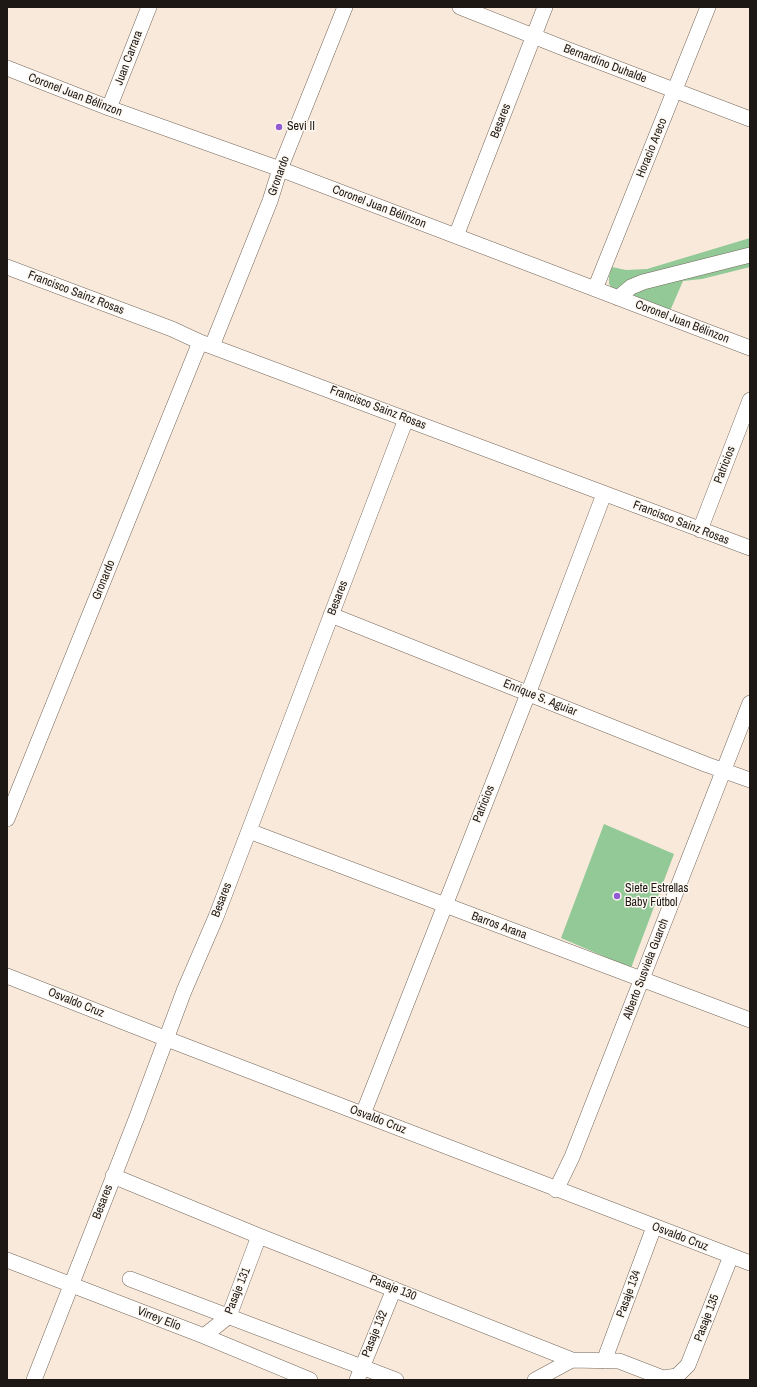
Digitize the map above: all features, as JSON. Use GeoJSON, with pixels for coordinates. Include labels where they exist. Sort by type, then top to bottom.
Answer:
{"type":"FeatureCollection","features":[{"type":"Feature","properties":{"kind":"street","name":"Juan Carrara"},"geometry":{"type":"LineString","coordinates":[[110,108],[149,7]]}},
{"type":"Feature","properties":{"kind":"street","name":"Gronardo"},"geometry":{"type":"LineString","coordinates":[[7,819],[206,344],[270,202],[280,169],[345,7]]}},
{"type":"Feature","properties":{"kind":"street","name":"Bernardino Duhalde"},"geometry":{"type":"LineString","coordinates":[[460,7],[750,119]]}},
{"type":"Feature","properties":{"kind":"street","name":"Besares"},"geometry":{"type":"LineString","coordinates":[[456,236],[546,7]]}},
{"type":"Feature","properties":{"kind":"street","name":"Horacio Areco"},"geometry":{"type":"LineString","coordinates":[[595,289],[708,7]]}},
{"type":"Feature","properties":{"kind":"street","name":"Coronel Juan Bélinzon"},"geometry":{"type":"LineString","coordinates":[[7,68],[110,108],[280,169],[750,348]]}},
{"type":"Feature","properties":{"kind":"street"},"geometry":{"type":"LineString","coordinates":[[618,298],[631,287],[643,282],[750,255]]}},
{"type":"Feature","properties":{"kind":"street","name":"Francisco Sainz Rosas"},"geometry":{"type":"LineString","coordinates":[[7,267],[206,344],[750,548]]}},
{"type":"Feature","properties":{"kind":"street","name":"Patricios"},"geometry":{"type":"LineString","coordinates":[[700,530],[750,400]]}},
{"type":"Feature","properties":{"kind":"street","name":"Besares"},"geometry":{"type":"LineString","coordinates":[[34,1380],[167,1039],[184,991],[216,917],[406,419]]}},
{"type":"Feature","properties":{"kind":"street","name":"Patricios"},"geometry":{"type":"LineString","coordinates":[[363,1114],[528,694],[604,494]]}},
{"type":"Feature","properties":{"kind":"street","name":"Enrique S. Aguiar"},"geometry":{"type":"LineString","coordinates":[[331,615],[528,694],[750,780]]}},
{"type":"Feature","properties":{"kind":"street","name":"Alberto Susviela Guarch"},"geometry":{"type":"LineString","coordinates":[[556,1190],[572,1157],[750,703]]}},
{"type":"Feature","properties":{"kind":"street","name":"Barros Arana"},"geometry":{"type":"LineString","coordinates":[[249,831],[444,906],[750,1020]]}},
{"type":"Feature","properties":{"kind":"street","name":"Osvaldo Cruz"},"geometry":{"type":"LineString","coordinates":[[7,976],[556,1190],[750,1263]]}},
{"type":"Feature","properties":{"kind":"street","name":"Pasaje 130"},"geometry":{"type":"LineString","coordinates":[[113,1176],[259,1236],[572,1360],[619,1361],[662,1378],[677,1376]]}},
{"type":"Feature","properties":{"kind":"street","name":"Pasaje 134"},"geometry":{"type":"LineString","coordinates":[[604,1361],[654,1227]]}},
{"type":"Feature","properties":{"kind":"street","name":"Pasaje 131"},"geometry":{"type":"LineString","coordinates":[[204,1336],[229,1316],[259,1236]]}},
{"type":"Feature","properties":{"kind":"street","name":"Pasaje 135"},"geometry":{"type":"LineString","coordinates":[[677,1376],[688,1365],[731,1256]]}},
{"type":"Feature","properties":{"kind":"street","name":"Virrey Elío"},"geometry":{"type":"LineString","coordinates":[[7,1260],[70,1286],[204,1336],[310,1380]]}},
{"type":"Feature","properties":{"kind":"street"},"geometry":{"type":"LineString","coordinates":[[130,1279],[229,1316],[360,1373],[396,1380]]}},
{"type":"Feature","properties":{"kind":"street","name":"Pasaje 132"},"geometry":{"type":"LineString","coordinates":[[360,1373],[394,1289]]}},
{"type":"Feature","properties":{"kind":"street"},"geometry":{"type":"LineString","coordinates":[[535,1380],[572,1360]]}},
{"type":"Feature","properties":{"kind":"green space"},"geometry":{"type":"Polygon","coordinates":[[[750,238],[750,267],[702,279],[683,281],[670,311],[613,290],[609,284],[609,276],[612,267],[626,270],[647,269],[750,238]]]}},
{"type":"Feature","properties":{"kind":"green space","name":"Siete Estrellas Baby Fútbol"},"geometry":{"type":"Polygon","coordinates":[[[604,824],[674,854],[631,968],[561,938],[604,824]]]}},
{"type":"Feature","properties":{"kind":"place","name":"Sevi II"},"geometry":{"type":"Point","coordinates":[279,127]}},
{"type":"Feature","properties":{"kind":"place","name":"Siete Estrellas Baby Fútbol"},"geometry":{"type":"Point","coordinates":[617,896]}}]}
